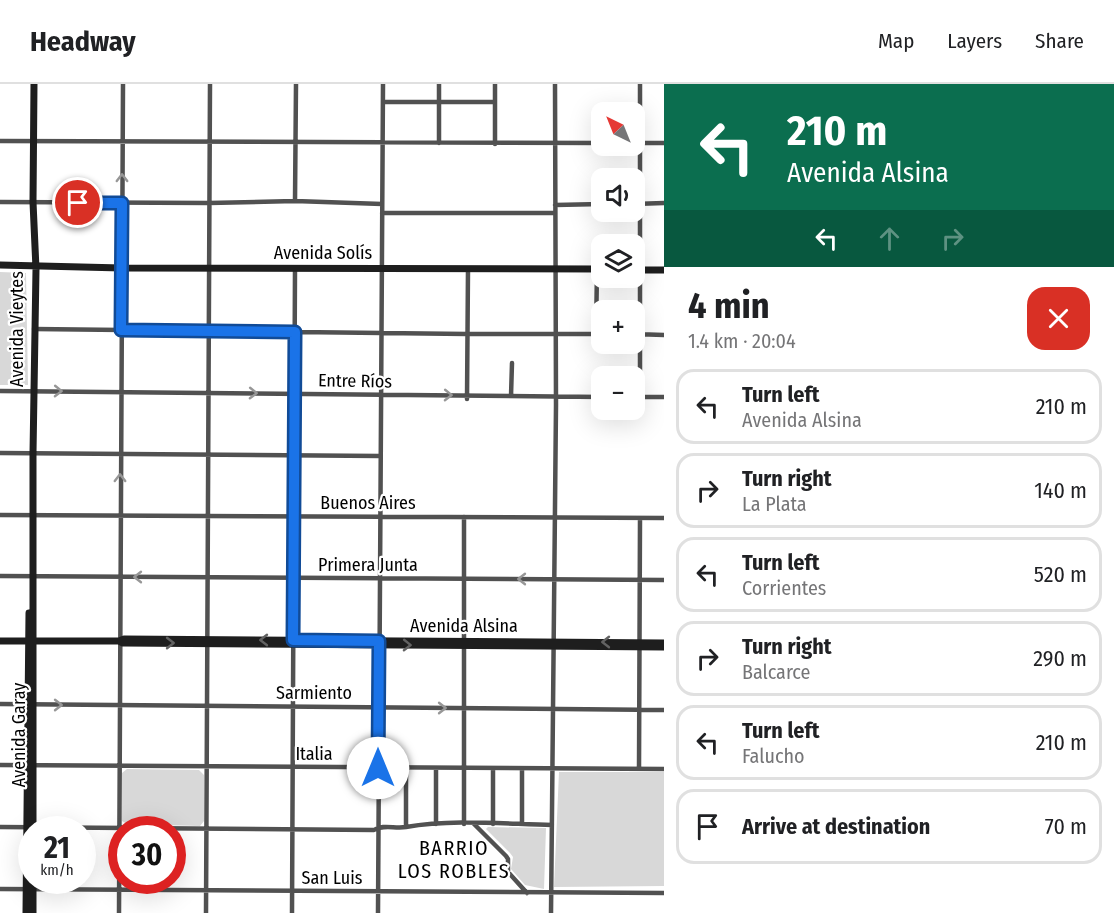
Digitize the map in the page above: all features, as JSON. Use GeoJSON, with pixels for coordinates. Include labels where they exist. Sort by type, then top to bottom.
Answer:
{"type":"FeatureCollection","features":[{"type":"Feature","properties":{"kind":"street"},"geometry":{"type":"LineString","coordinates":[[34,84],[34,265]]}},
{"type":"Feature","properties":{"kind":"street"},"geometry":{"type":"LineString","coordinates":[[119,816],[123,84]]}},
{"type":"Feature","properties":{"kind":"street"},"geometry":{"type":"LineString","coordinates":[[206,913],[210,84]]}},
{"type":"Feature","properties":{"kind":"street"},"geometry":{"type":"LineString","coordinates":[[295,201],[296,84]]}},
{"type":"Feature","properties":{"kind":"street"},"geometry":{"type":"LineString","coordinates":[[378,913],[383,84]]}},
{"type":"Feature","properties":{"kind":"street"},"geometry":{"type":"LineString","coordinates":[[439,84],[439,143]]}},
{"type":"Feature","properties":{"kind":"street"},"geometry":{"type":"LineString","coordinates":[[495,84],[495,144]]}},
{"type":"Feature","properties":{"kind":"street"},"geometry":{"type":"LineString","coordinates":[[551,913],[555,84]]}},
{"type":"Feature","properties":{"kind":"street"},"geometry":{"type":"LineString","coordinates":[[640,84],[640,102]]}},
{"type":"Feature","properties":{"kind":"street"},"geometry":{"type":"LineString","coordinates":[[383,102],[495,102]]}},
{"type":"Feature","properties":{"kind":"street"},"geometry":{"type":"LineString","coordinates":[[0,141],[591,143]]}},
{"type":"Feature","properties":{"kind":"street"},"geometry":{"type":"LineString","coordinates":[[645,142],[664,143]]}},
{"type":"Feature","properties":{"kind":"street"},"geometry":{"type":"LineString","coordinates":[[0,202],[295,201],[382,204]]}},
{"type":"Feature","properties":{"kind":"street"},"geometry":{"type":"LineString","coordinates":[[645,203],[664,203]]}},
{"type":"Feature","properties":{"kind":"street"},"geometry":{"type":"LineString","coordinates":[[555,205],[591,204]]}},
{"type":"Feature","properties":{"kind":"street"},"geometry":{"type":"LineString","coordinates":[[382,213],[555,213]]}},
{"type":"Feature","properties":{"kind":"street","name":"Avenida Solís"},"geometry":{"type":"LineString","coordinates":[[0,267],[34,265],[122,268],[591,269]]}},
{"type":"Feature","properties":{"kind":"street","name":"Avenida Vieytes"},"geometry":{"type":"LineString","coordinates":[[31,642],[34,265]]}},
{"type":"Feature","properties":{"kind":"street","name":"Avenida Vieytes"},"geometry":{"type":"LineString","coordinates":[[33,391],[34,265]]}},
{"type":"Feature","properties":{"kind":"street"},"geometry":{"type":"LineString","coordinates":[[292,913],[295,268]]}},
{"type":"Feature","properties":{"kind":"street"},"geometry":{"type":"LineString","coordinates":[[467,397],[468,269]]}},
{"type":"Feature","properties":{"kind":"street"},"geometry":{"type":"LineString","coordinates":[[645,270],[664,270]]}},
{"type":"Feature","properties":{"kind":"street"},"geometry":{"type":"LineString","coordinates":[[34,329],[591,334]]}},
{"type":"Feature","properties":{"kind":"street"},"geometry":{"type":"LineString","coordinates":[[645,334],[664,335]]}},
{"type":"Feature","properties":{"kind":"street"},"geometry":{"type":"LineString","coordinates":[[511,396],[512,363]]}},
{"type":"Feature","properties":{"kind":"street","name":"Entre Ríos"},"geometry":{"type":"LineString","coordinates":[[0,391],[591,397]]}},
{"type":"Feature","properties":{"kind":"street"},"geometry":{"type":"LineString","coordinates":[[645,397],[664,397]]}},
{"type":"Feature","properties":{"kind":"street"},"geometry":{"type":"LineString","coordinates":[[0,453],[380,456]]}},
{"type":"Feature","properties":{"kind":"street","name":"Buenos Aires"},"geometry":{"type":"LineString","coordinates":[[0,515],[664,518]]}},
{"type":"Feature","properties":{"kind":"street"},"geometry":{"type":"LineString","coordinates":[[464,517],[464,824]]}},
{"type":"Feature","properties":{"kind":"street"},"geometry":{"type":"LineString","coordinates":[[639,769],[640,518]]}},
{"type":"Feature","properties":{"kind":"street","name":"Primera Junta"},"geometry":{"type":"LineString","coordinates":[[0,576],[664,580]]}},
{"type":"Feature","properties":{"kind":"street","name":"Avenida Alsina"},"geometry":{"type":"LineString","coordinates":[[0,641],[119,641],[124,639],[664,647]]}},
{"type":"Feature","properties":{"kind":"street","name":"Avenida Garay"},"geometry":{"type":"LineString","coordinates":[[31,642],[31,816]]}},
{"type":"Feature","properties":{"kind":"street","name":"Avenida Alsina"},"geometry":{"type":"LineString","coordinates":[[640,645],[664,643]]}},
{"type":"Feature","properties":{"kind":"street","name":"Sarmiento"},"geometry":{"type":"LineString","coordinates":[[0,704],[664,710]]}},
{"type":"Feature","properties":{"kind":"street","name":"Italia"},"geometry":{"type":"LineString","coordinates":[[0,765],[664,769]]}},
{"type":"Feature","properties":{"kind":"street"},"geometry":{"type":"LineString","coordinates":[[406,768],[406,827]]}},
{"type":"Feature","properties":{"kind":"street"},"geometry":{"type":"LineString","coordinates":[[436,768],[436,824]]}},
{"type":"Feature","properties":{"kind":"street"},"geometry":{"type":"LineString","coordinates":[[493,824],[494,769]]}},
{"type":"Feature","properties":{"kind":"street"},"geometry":{"type":"LineString","coordinates":[[522,769],[522,825]]}},
{"type":"Feature","properties":{"kind":"street"},"geometry":{"type":"LineString","coordinates":[[186,829],[374,830],[378,827],[436,824],[552,825]]}},
{"type":"Feature","properties":{"kind":"street"},"geometry":{"type":"LineString","coordinates":[[474,824],[506,856],[508,872],[527,893]]}},
{"type":"Feature","properties":{"kind":"street"},"geometry":{"type":"LineString","coordinates":[[0,827],[18,828]]}},
{"type":"Feature","properties":{"kind":"street","name":"San Luis"},"geometry":{"type":"LineString","coordinates":[[0,890],[18,890]]}},
{"type":"Feature","properties":{"kind":"street","name":"San Luis"},"geometry":{"type":"LineString","coordinates":[[186,891],[664,892]]}},
{"type":"Feature","properties":{"kind":"street","name":"Avenida Garay"},"geometry":{"type":"LineString","coordinates":[[26,913],[29,894]]}},
{"type":"Feature","properties":{"kind":"street","name":"Avenida Garay"},"geometry":{"type":"LineString","coordinates":[[31,894],[33,913]]}},
{"type":"Feature","properties":{"kind":"street"},"geometry":{"type":"LineString","coordinates":[[119,894],[119,913]]}},
{"type":"Feature","properties":{"kind":"shaded area"},"geometry":{"type":"Polygon","coordinates":[[[0,272],[26,273],[28,385],[0,385],[0,272]]]}},
{"type":"Feature","properties":{"kind":"shaded area"},"geometry":{"type":"Polygon","coordinates":[[[127,769],[199,770],[204,775],[204,821],[200,826],[186,826],[186,816],[122,816],[122,773],[127,769]]]}},
{"type":"Feature","properties":{"kind":"shaded area"},"geometry":{"type":"Polygon","coordinates":[[[559,772],[664,772],[664,886],[554,887],[559,772]]]}},
{"type":"Feature","properties":{"kind":"shaded area"},"geometry":{"type":"Polygon","coordinates":[[[488,827],[546,828],[544,889],[525,885],[511,869],[513,857],[486,829],[488,827]]]}},
{"type":"Feature","properties":{"kind":"district","name":"BARRIO LOS ROBLES"},"geometry":{"type":"Point","coordinates":[454,860]}},
{"type":"Feature","properties":{"kind":"route"},"geometry":{"type":"LineString","coordinates":[[78,203],[122,203],[121,330],[295,332],[293,640],[379,641],[378,768]]}}]}
